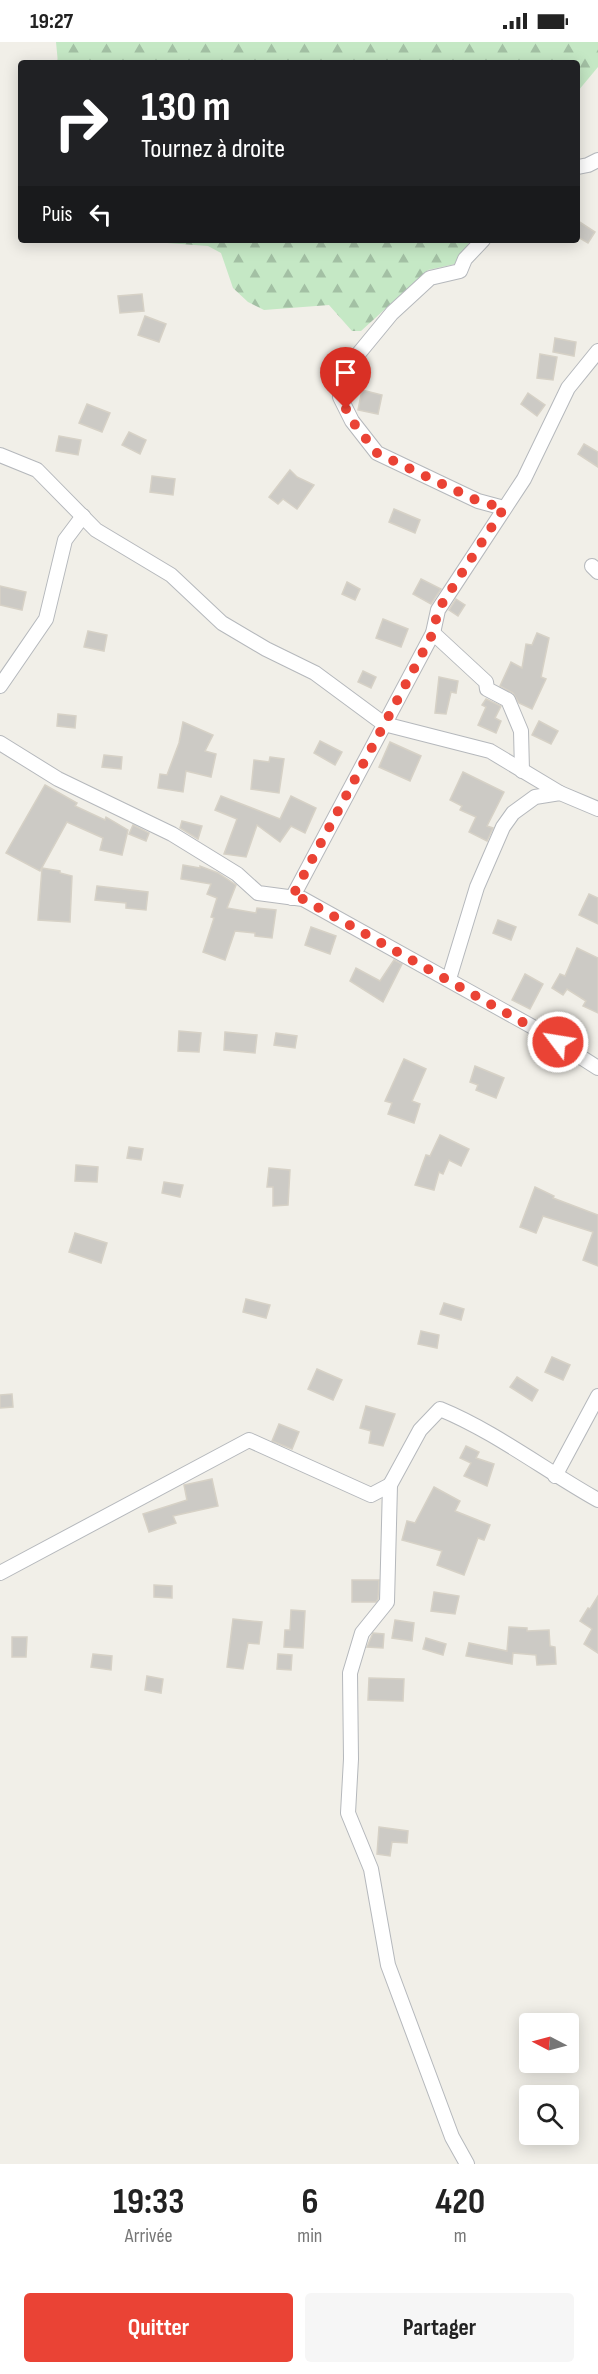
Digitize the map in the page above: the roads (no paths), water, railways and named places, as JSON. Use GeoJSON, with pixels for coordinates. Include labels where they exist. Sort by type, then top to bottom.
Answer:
{"type":"FeatureCollection","features":[{"type":"Feature","properties":{"kind":"street"},"geometry":{"type":"LineString","coordinates":[[580,167],[598,160]]}},
{"type":"Feature","properties":{"kind":"street"},"geometry":{"type":"LineString","coordinates":[[480,243],[465,259],[460,271],[430,278],[392,313],[341,375],[340,397],[352,421],[377,453],[478,501],[504,508]]}},
{"type":"Feature","properties":{"kind":"street"},"geometry":{"type":"LineString","coordinates":[[292,897],[384,723],[398,702],[433,633],[438,610],[524,479],[568,388],[598,351]]}},
{"type":"Feature","properties":{"kind":"street"},"geometry":{"type":"LineString","coordinates":[[0,455],[37,470],[96,530],[171,575],[222,623],[266,649],[315,673],[384,723],[490,752],[560,793],[598,809]]}},
{"type":"Feature","properties":{"kind":"street"},"geometry":{"type":"LineString","coordinates":[[0,686],[46,619],[64,540],[83,516]]}},
{"type":"Feature","properties":{"kind":"street"},"geometry":{"type":"LineString","coordinates":[[433,633],[486,682],[487,689],[508,699],[521,731],[522,771]]}},
{"type":"Feature","properties":{"kind":"street"},"geometry":{"type":"LineString","coordinates":[[0,743],[58,779],[172,834],[237,874],[258,893],[303,899],[540,1031],[598,1068]]}},
{"type":"Feature","properties":{"kind":"street"},"geometry":{"type":"LineString","coordinates":[[449,979],[477,887],[503,827],[513,813],[535,797],[560,793]]}},
{"type":"Feature","properties":{"kind":"street"},"geometry":{"type":"LineString","coordinates":[[555,1476],[598,1396]]}},
{"type":"Feature","properties":{"kind":"street"},"geometry":{"type":"LineString","coordinates":[[467,2164],[453,2137],[388,1965],[371,1869],[348,1813],[351,1759],[350,1673],[362,1633],[387,1602],[390,1485],[420,1430],[440,1409],[466,1419],[555,1476],[598,1500]]}},
{"type":"Feature","properties":{"kind":"street"},"geometry":{"type":"LineString","coordinates":[[0,1573],[249,1440],[371,1495],[390,1485]]}}]}
